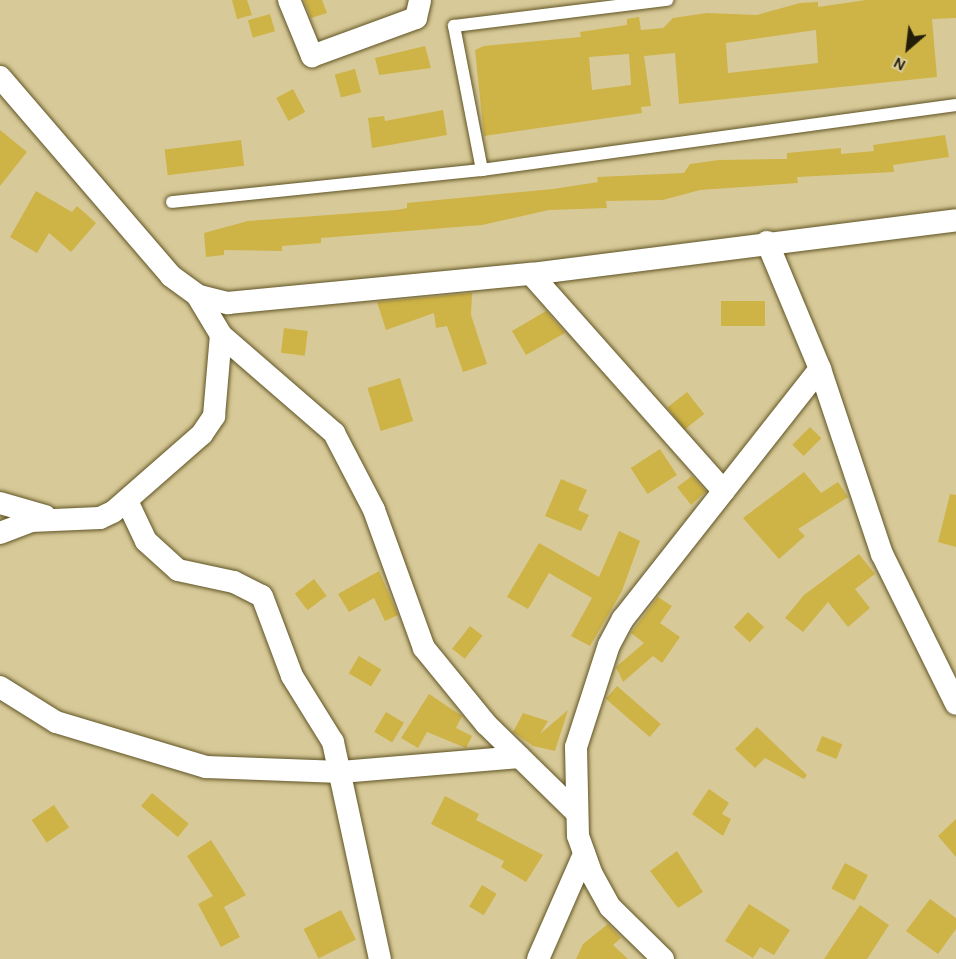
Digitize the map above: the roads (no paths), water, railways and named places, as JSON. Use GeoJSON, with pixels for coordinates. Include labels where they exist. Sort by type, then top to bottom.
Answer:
{"type":"FeatureCollection","features":[{"type":"Feature","properties":{"kind":"street"},"geometry":{"type":"LineString","coordinates":[[288,0],[312,56],[416,18],[420,0]]}},
{"type":"Feature","properties":{"kind":"street"},"geometry":{"type":"LineString","coordinates":[[0,77],[107,206],[171,276],[197,295],[228,303],[531,273],[956,220]]}},
{"type":"Feature","properties":{"kind":"street"},"geometry":{"type":"LineString","coordinates":[[767,242],[819,369],[882,554],[956,704]]}},
{"type":"Feature","properties":{"kind":"street"},"geometry":{"type":"LineString","coordinates":[[531,273],[724,491]]}},
{"type":"Feature","properties":{"kind":"street"},"geometry":{"type":"LineString","coordinates":[[197,295],[221,335],[334,433],[374,510],[424,648],[519,757],[576,812]]}},
{"type":"Feature","properties":{"kind":"street"},"geometry":{"type":"LineString","coordinates":[[0,534],[19,524],[100,518],[127,501],[202,434],[214,416],[221,335]]}},
{"type":"Feature","properties":{"kind":"street"},"geometry":{"type":"LineString","coordinates":[[663,959],[610,907],[585,854],[576,812],[576,747],[609,645],[651,577],[724,491],[819,369]]}},
{"type":"Feature","properties":{"kind":"street"},"geometry":{"type":"LineString","coordinates":[[127,501],[146,541],[178,570],[243,585],[262,596],[291,676],[333,742],[380,959]]}},
{"type":"Feature","properties":{"kind":"street"},"geometry":{"type":"LineString","coordinates":[[0,503],[58,520]]}},
{"type":"Feature","properties":{"kind":"street"},"geometry":{"type":"LineString","coordinates":[[0,687],[56,722],[170,759],[206,767],[341,772],[519,757]]}},
{"type":"Feature","properties":{"kind":"street"},"geometry":{"type":"LineString","coordinates":[[538,959],[585,854]]}},
{"type":"Feature","properties":{"kind":"lane"},"geometry":{"type":"LineString","coordinates":[[482,170],[454,26],[667,0]]}},
{"type":"Feature","properties":{"kind":"lane"},"geometry":{"type":"LineString","coordinates":[[172,202],[482,170],[956,105]]}}]}
